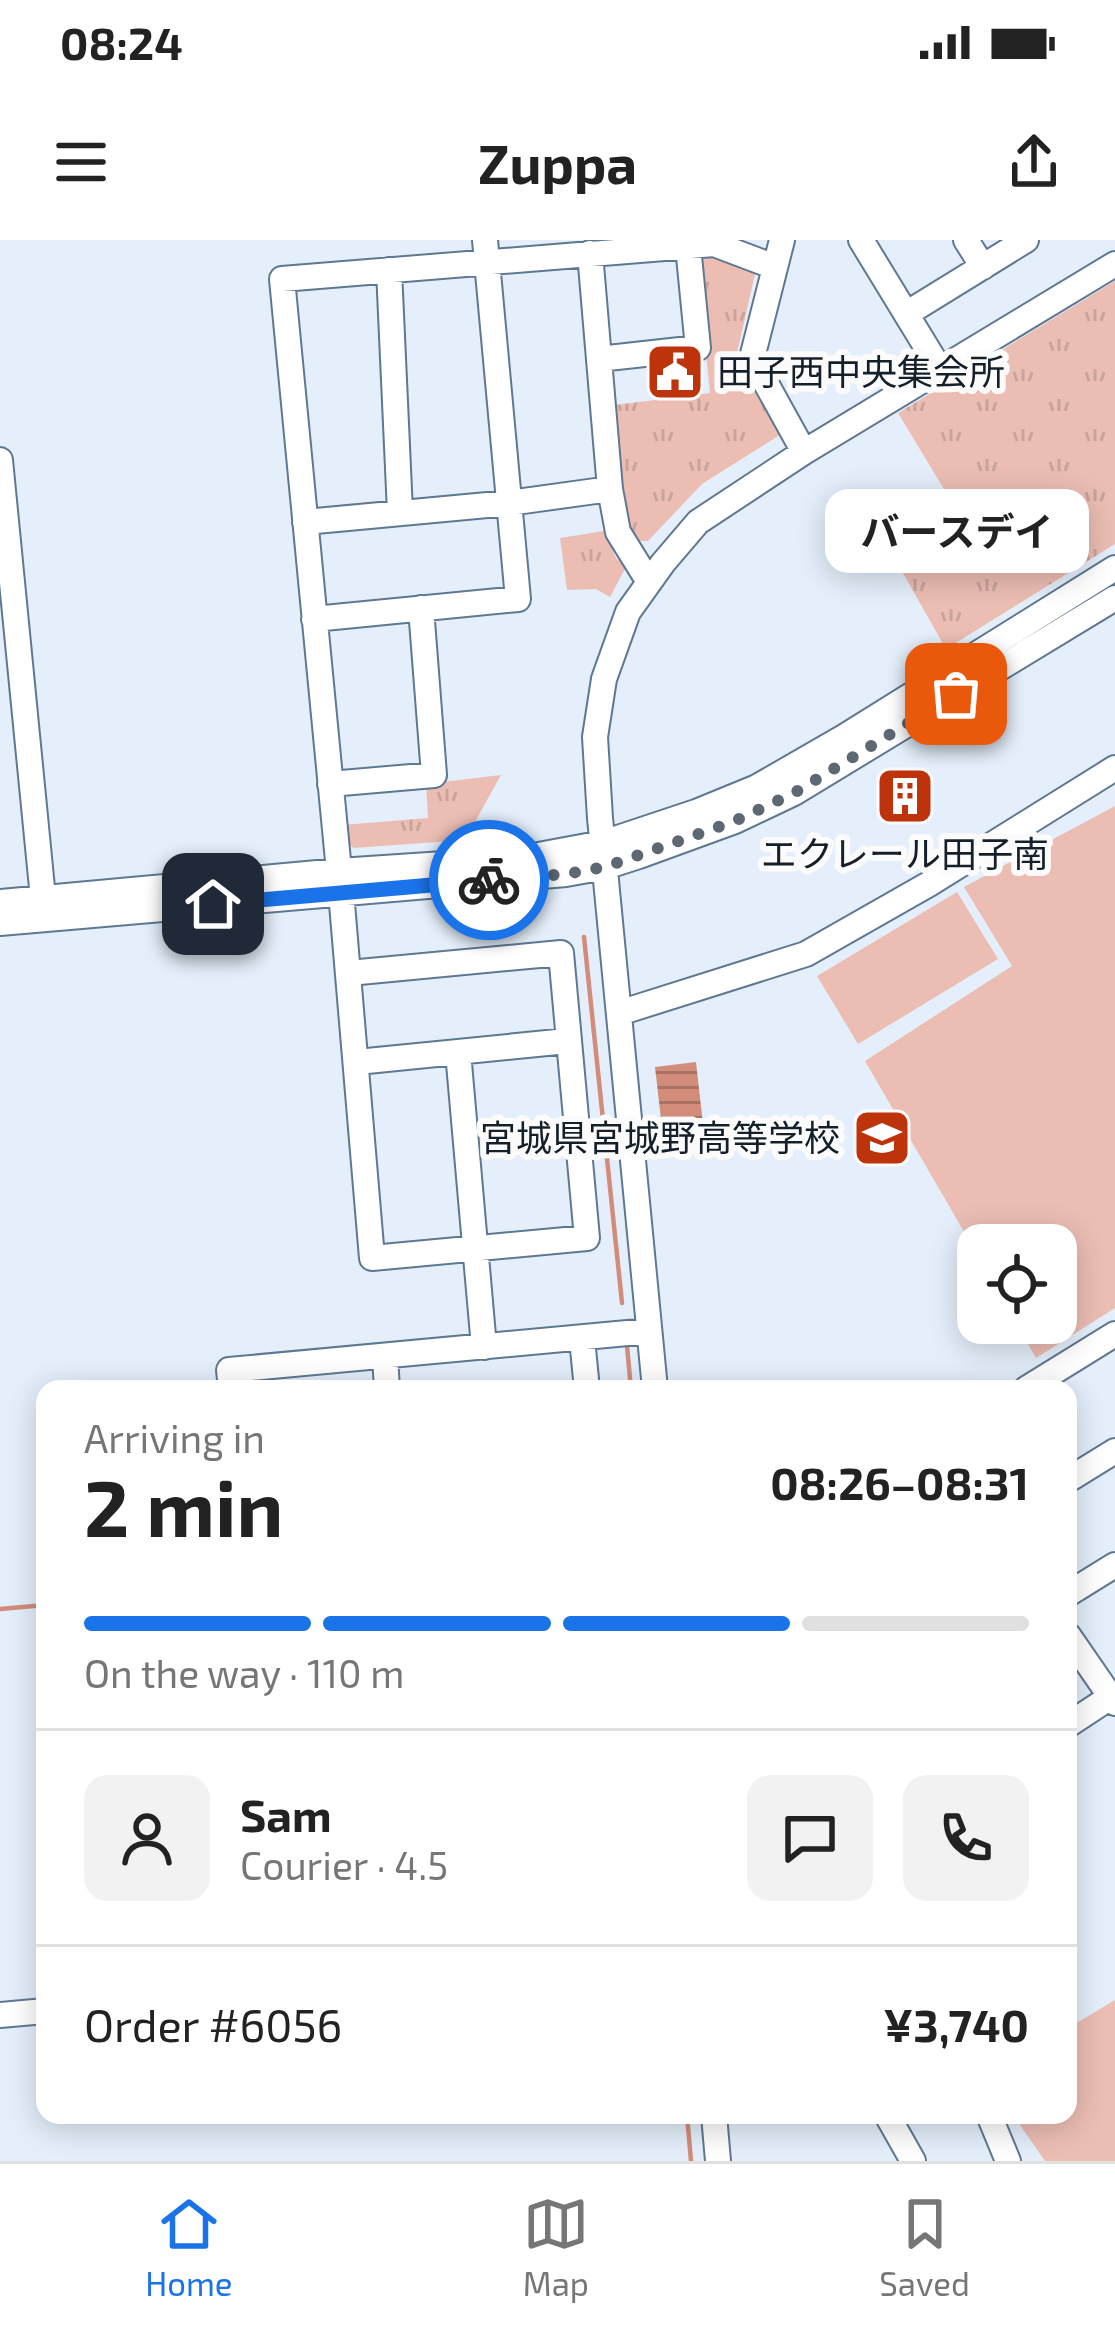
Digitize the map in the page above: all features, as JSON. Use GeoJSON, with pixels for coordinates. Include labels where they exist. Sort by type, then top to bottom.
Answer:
{"type":"FeatureCollection","features":[{"type":"Feature","properties":{"kind":"street"},"geometry":{"type":"LineString","coordinates":[[782,240],[752,358],[804,452]]}},
{"type":"Feature","properties":{"kind":"street"},"geometry":{"type":"LineString","coordinates":[[860,240],[941,371]]}},
{"type":"Feature","properties":{"kind":"street"},"geometry":{"type":"LineString","coordinates":[[966,240],[982,267]]}},
{"type":"Feature","properties":{"kind":"street"},"geometry":{"type":"LineString","coordinates":[[907,314],[1026,240]]}},
{"type":"Feature","properties":{"kind":"street"},"geometry":{"type":"LineString","coordinates":[[349,973],[561,953],[587,1238],[372,1258],[282,279],[389,270],[486,251],[590,254],[714,244],[775,267]]}},
{"type":"Feature","properties":{"kind":"street"},"geometry":{"type":"LineString","coordinates":[[599,359],[698,348],[688,246]]}},
{"type":"Feature","properties":{"kind":"street"},"geometry":{"type":"LineString","coordinates":[[314,620],[518,598],[486,251]]}},
{"type":"Feature","properties":{"kind":"street"},"geometry":{"type":"LineString","coordinates":[[590,254],[610,489],[618,532],[649,582]]}},
{"type":"Feature","properties":{"kind":"street"},"geometry":{"type":"LineString","coordinates":[[654,1380],[595,737],[604,679],[628,612],[698,522],[804,452],[1115,264]]}},
{"type":"Feature","properties":{"kind":"street"},"geometry":{"type":"LineString","coordinates":[[389,270],[400,512]]}},
{"type":"Feature","properties":{"kind":"street"},"geometry":{"type":"LineString","coordinates":[[0,460],[43,898]]}},
{"type":"Feature","properties":{"kind":"street"},"geometry":{"type":"LineString","coordinates":[[305,522],[610,489]]}},
{"type":"Feature","properties":{"kind":"street"},"geometry":{"type":"LineString","coordinates":[[0,902],[566,874],[757,787],[1115,570]]}},
{"type":"Feature","properties":{"kind":"street"},"geometry":{"type":"LineString","coordinates":[[604,855],[735,821],[794,793],[1115,598]]}},
{"type":"Feature","properties":{"kind":"street"},"geometry":{"type":"LineString","coordinates":[[330,784],[434,775],[421,608]]}},
{"type":"Feature","properties":{"kind":"street"},"geometry":{"type":"LineString","coordinates":[[619,1013],[806,954],[1115,768]]}},
{"type":"Feature","properties":{"kind":"street"},"geometry":{"type":"LineString","coordinates":[[0,923],[340,882]]}},
{"type":"Feature","properties":{"kind":"street"},"geometry":{"type":"LineString","coordinates":[[357,1062],[567,1041]]}},
{"type":"Feature","properties":{"kind":"street"},"geometry":{"type":"LineString","coordinates":[[458,1052],[484,1347]]}},
{"type":"Feature","properties":{"kind":"street"},"geometry":{"type":"LineString","coordinates":[[230,1380],[229,1370],[650,1331]]}},
{"type":"Feature","properties":{"kind":"street"},"geometry":{"type":"LineString","coordinates":[[1041,1380],[1115,1334]]}},
{"type":"Feature","properties":{"kind":"street"},"geometry":{"type":"LineString","coordinates":[[582,1339],[586,1380]]}},
{"type":"Feature","properties":{"kind":"street"},"geometry":{"type":"LineString","coordinates":[[385,1356],[386,1380]]}},
{"type":"Feature","properties":{"kind":"street"},"geometry":{"type":"LineString","coordinates":[[1077,1474],[1115,1451]]}},
{"type":"Feature","properties":{"kind":"street"},"geometry":{"type":"LineString","coordinates":[[1077,1588],[1115,1565]]}},
{"type":"Feature","properties":{"kind":"street"},"geometry":{"type":"LineString","coordinates":[[1077,1647],[1114,1698],[1077,1720]]}},
{"type":"Feature","properties":{"kind":"street"},"geometry":{"type":"LineString","coordinates":[[0,2015],[36,2012]]}},
{"type":"Feature","properties":{"kind":"street"},"geometry":{"type":"LineString","coordinates":[[715,2124],[718,2161]]}},
{"type":"Feature","properties":{"kind":"street"},"geometry":{"type":"LineString","coordinates":[[892,2124],[914,2161]]}},
{"type":"Feature","properties":{"kind":"street"},"geometry":{"type":"LineString","coordinates":[[992,2124],[1004,2160]]}},
{"type":"Feature","properties":{"kind":"green space"},"geometry":{"type":"Polygon","coordinates":[[[713,257],[756,270],[737,353],[783,433],[702,484],[648,541],[639,541],[624,522],[615,405],[710,393],[697,267],[713,257]]]}},
{"type":"Feature","properties":{"kind":"green space"},"geometry":{"type":"Polygon","coordinates":[[[1115,281],[1115,544],[946,649],[887,545],[953,504],[898,413],[1115,281]]]}},
{"type":"Feature","properties":{"kind":"green space"},"geometry":{"type":"Polygon","coordinates":[[[604,531],[616,558],[626,567],[610,597],[596,589],[567,590],[560,538],[604,531]]]}},
{"type":"Feature","properties":{"kind":"green space"},"geometry":{"type":"Polygon","coordinates":[[[501,775],[465,840],[354,848],[344,842],[342,825],[428,818],[426,784],[501,775]]]}},
{"type":"Feature","properties":{"kind":"green space"},"geometry":{"type":"Polygon","coordinates":[[[1115,806],[1115,1308],[1077,1332],[1077,1224],[959,1224],[865,1061],[1012,966],[964,887],[1115,806]]]}},
{"type":"Feature","properties":{"kind":"green space"},"geometry":{"type":"Polygon","coordinates":[[[957,892],[998,959],[858,1044],[817,976],[957,892]]]}},
{"type":"Feature","properties":{"kind":"green space"},"geometry":{"type":"Polygon","coordinates":[[[1028,1344],[1058,1344],[1036,1358],[1028,1344]]]}},
{"type":"Feature","properties":{"kind":"green space"},"geometry":{"type":"Polygon","coordinates":[[[1115,2000],[1115,2161],[1045,2161],[1019,2124],[1077,2124],[1077,2023],[1115,2000]]]}},
{"type":"Feature","properties":{"kind":"shaded area"},"geometry":{"type":"Polygon","coordinates":[[[696,1062],[703,1124],[662,1128],[655,1067],[696,1062]]]}},
{"type":"Feature","properties":{"kind":"waterway"},"geometry":{"type":"LineString","coordinates":[[584,937],[622,1303]]}},
{"type":"Feature","properties":{"kind":"waterway"},"geometry":{"type":"LineString","coordinates":[[627,1346],[630,1380]]}},
{"type":"Feature","properties":{"kind":"waterway"},"geometry":{"type":"LineString","coordinates":[[0,1609],[36,1606]]}},
{"type":"Feature","properties":{"kind":"waterway"},"geometry":{"type":"LineString","coordinates":[[688,2124],[691,2161]]}},
{"type":"Feature","properties":{"kind":"way so far"},"geometry":{"type":"LineString","coordinates":[[489,880],[605,867],[735,821],[794,793],[956,694]]}},
{"type":"Feature","properties":{"kind":"place","name":"田子西中央集会所"},"geometry":{"type":"Point","coordinates":[675,372]}},
{"type":"Feature","properties":{"kind":"place","name":"バースデイ"},"geometry":{"type":"Point","coordinates":[956,694]}},
{"type":"Feature","properties":{"kind":"place","name":"エクレール田子南"},"geometry":{"type":"Point","coordinates":[905,796]}},
{"type":"Feature","properties":{"kind":"place","name":"宮城県宮城野高等学校"},"geometry":{"type":"Point","coordinates":[882,1138]}},
{"type":"Feature","properties":{"kind":"route"},"geometry":{"type":"LineString","coordinates":[[213,904],[489,880]]}}]}
